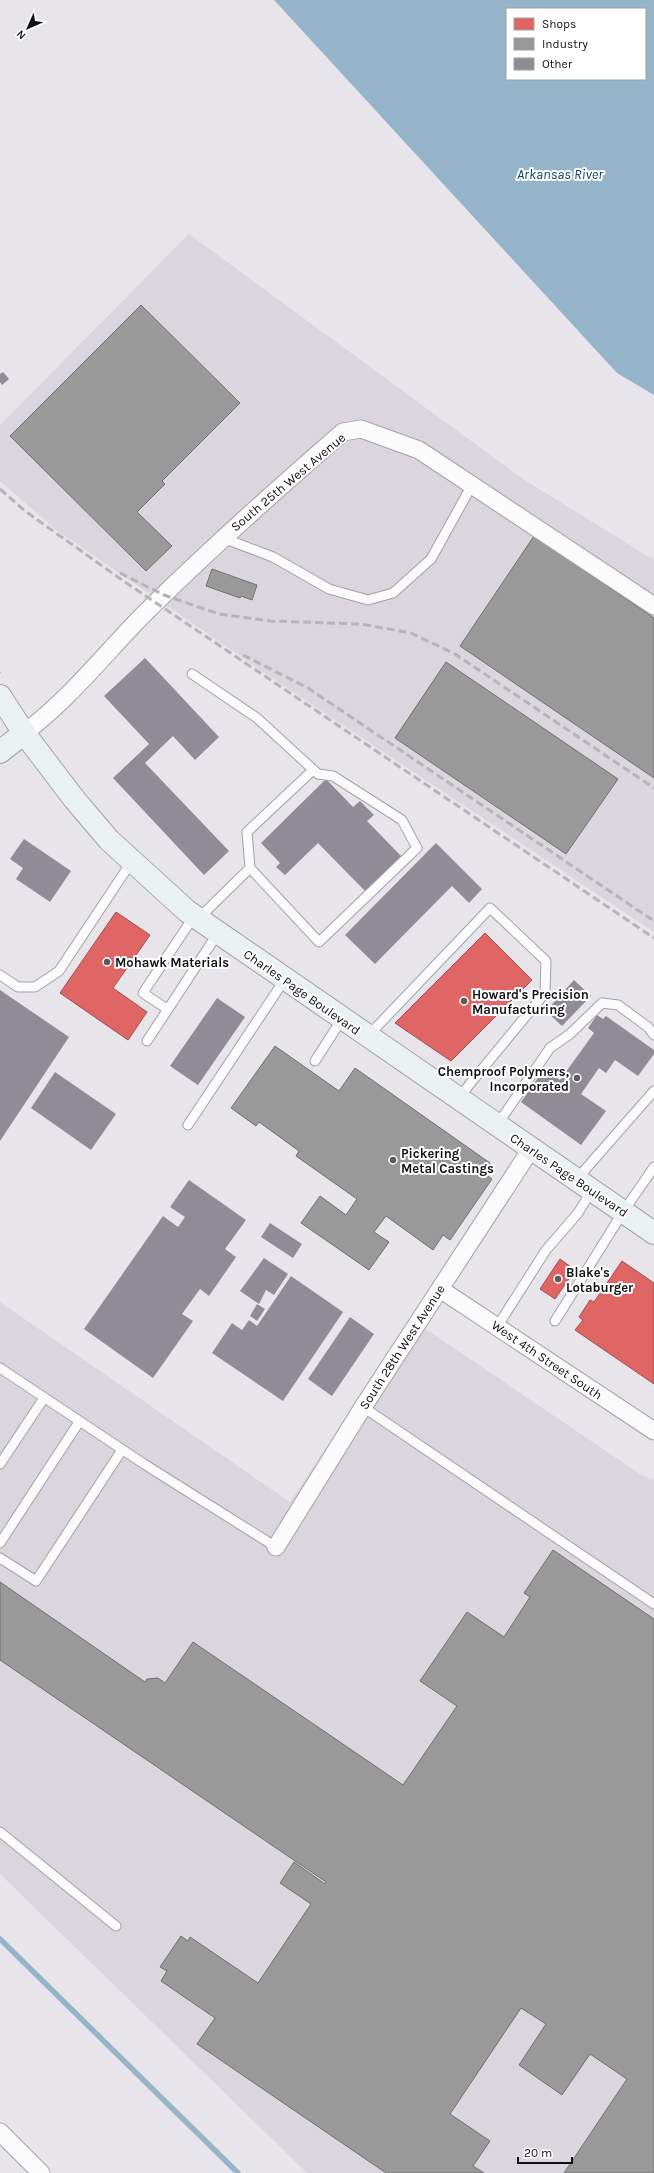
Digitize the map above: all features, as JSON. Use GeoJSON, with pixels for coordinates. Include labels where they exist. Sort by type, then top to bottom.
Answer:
{"type":"FeatureCollection","features":[{"type":"Feature","properties":{"kind":"main road","name":"Charles Page Boulevard"},"geometry":{"type":"LineString","coordinates":[[0,696],[24,733],[75,800],[109,840],[196,918],[284,980],[654,1233]]}},
{"type":"Feature","properties":{"kind":"main road"},"geometry":{"type":"LineString","coordinates":[[0,752],[24,733]]}},
{"type":"Feature","properties":{"kind":"street","name":"South 25th West Avenue"},"geometry":{"type":"LineString","coordinates":[[24,733],[48,715],[145,613],[223,538],[343,432],[361,429],[419,450],[654,606]]}},
{"type":"Feature","properties":{"kind":"street","name":"South 28th West Avenue"},"geometry":{"type":"LineString","coordinates":[[276,1547],[362,1407],[531,1149]]}},
{"type":"Feature","properties":{"kind":"street","name":"West 4th Street South"},"geometry":{"type":"LineString","coordinates":[[440,1289],[654,1431]]}},
{"type":"Feature","properties":{"kind":"street"},"geometry":{"type":"LineString","coordinates":[[0,2132],[41,2173]]}},
{"type":"Feature","properties":{"kind":"lane"},"geometry":{"type":"LineString","coordinates":[[223,538],[273,557],[330,589],[368,600],[393,593],[431,559],[472,485]]}},
{"type":"Feature","properties":{"kind":"lane"},"geometry":{"type":"LineString","coordinates":[[192,674],[257,718],[318,774],[333,776],[402,820],[417,848],[319,942],[250,868],[247,832],[313,770]]}},
{"type":"Feature","properties":{"kind":"lane"},"geometry":{"type":"LineString","coordinates":[[0,975],[18,987],[35,987],[59,971],[132,861]]}},
{"type":"Feature","properties":{"kind":"lane"},"geometry":{"type":"LineString","coordinates":[[168,1009],[143,994],[196,918],[250,868]]}},
{"type":"Feature","properties":{"kind":"lane"},"geometry":{"type":"LineString","coordinates":[[368,1037],[490,908],[546,961],[545,993],[459,1099]]}},
{"type":"Feature","properties":{"kind":"lane"},"geometry":{"type":"LineString","coordinates":[[147,1041],[218,933]]}},
{"type":"Feature","properties":{"kind":"lane"},"geometry":{"type":"LineString","coordinates":[[188,1125],[284,980]]}},
{"type":"Feature","properties":{"kind":"lane"},"geometry":{"type":"LineString","coordinates":[[497,1125],[550,1048],[570,1034],[602,1003],[618,1005],[648,1027],[654,1035]]}},
{"type":"Feature","properties":{"kind":"lane"},"geometry":{"type":"LineString","coordinates":[[315,1061],[342,1019]]}},
{"type":"Feature","properties":{"kind":"lane"},"geometry":{"type":"LineString","coordinates":[[497,1327],[546,1250],[578,1213],[584,1185],[654,1091]]}},
{"type":"Feature","properties":{"kind":"lane"},"geometry":{"type":"LineString","coordinates":[[555,1321],[623,1212],[653,1171]]}},
{"type":"Feature","properties":{"kind":"lane"},"geometry":{"type":"LineString","coordinates":[[0,1368],[122,1450],[276,1547]]}},
{"type":"Feature","properties":{"kind":"lane"},"geometry":{"type":"LineString","coordinates":[[0,1464],[44,1398]]}},
{"type":"Feature","properties":{"kind":"lane"},"geometry":{"type":"LineString","coordinates":[[362,1407],[654,1604]]}},
{"type":"Feature","properties":{"kind":"lane"},"geometry":{"type":"LineString","coordinates":[[0,1543],[79,1422]]}},
{"type":"Feature","properties":{"kind":"lane"},"geometry":{"type":"LineString","coordinates":[[0,1558],[36,1581],[122,1450]]}},
{"type":"Feature","properties":{"kind":"lane"},"geometry":{"type":"LineString","coordinates":[[0,1832],[116,1926]]}},
{"type":"Feature","properties":{"kind":"shaded area"},"geometry":{"type":"Polygon","coordinates":[[[189,234],[523,479],[654,560],[654,932],[272,678],[55,529],[0,481],[0,425],[189,234]]]}},
{"type":"Feature","properties":{"kind":"shaded area"},"geometry":{"type":"Polygon","coordinates":[[[0,1302],[290,1502],[411,1319],[643,1476],[654,1480],[654,2173],[307,2173],[0,1874],[0,1302]]]}},
{"type":"Feature","properties":{"kind":"water","name":"Arkansas River"},"geometry":{"type":"Polygon","coordinates":[[[274,0],[654,0],[654,395],[617,373],[274,0]]]}},
{"type":"Feature","properties":{"kind":"building: Shops","name":"Mohawk Materials"},"geometry":{"type":"Polygon","coordinates":[[[116,912],[150,935],[113,988],[147,1012],[128,1040],[60,993],[116,912]]]}},
{"type":"Feature","properties":{"kind":"building: Shops","name":"Howard's Precision Manufacturing"},"geometry":{"type":"Polygon","coordinates":[[[485,933],[532,980],[451,1061],[395,1023],[485,933]]]}},
{"type":"Feature","properties":{"kind":"building: Shops","name":"Blake's Lotaburger"},"geometry":{"type":"Polygon","coordinates":[[[560,1259],[575,1270],[555,1299],[540,1289],[560,1259]]]}},
{"type":"Feature","properties":{"kind":"building: Shops"},"geometry":{"type":"Polygon","coordinates":[[[622,1261],[654,1283],[654,1384],[575,1330],[583,1320],[579,1317],[590,1300],[594,1302],[622,1261]]]}},
{"type":"Feature","properties":{"kind":"building: Industry"},"geometry":{"type":"Polygon","coordinates":[[[141,305],[240,403],[162,481],[165,484],[137,512],[172,546],[146,571],[10,436],[141,305]]]}},
{"type":"Feature","properties":{"kind":"building: Industry"},"geometry":{"type":"Polygon","coordinates":[[[534,536],[654,618],[654,778],[460,646],[534,536]]]}},
{"type":"Feature","properties":{"kind":"building: Industry"},"geometry":{"type":"Polygon","coordinates":[[[212,569],[257,585],[252,600],[241,596],[240,598],[206,586],[212,569]]]}},
{"type":"Feature","properties":{"kind":"building: Industry"},"geometry":{"type":"Polygon","coordinates":[[[446,662],[618,779],[566,854],[395,738],[446,662]]]}},
{"type":"Feature","properties":{"kind":"building: Industry","name":"Pickering Metal Castings"},"geometry":{"type":"Polygon","coordinates":[[[275,1046],[339,1091],[355,1068],[490,1163],[484,1173],[492,1179],[450,1240],[443,1235],[433,1250],[386,1216],[374,1232],[389,1242],[369,1270],[301,1223],[320,1196],[346,1215],[357,1199],[296,1156],[299,1151],[259,1122],[256,1126],[231,1108],[275,1046]]]}},
{"type":"Feature","properties":{"kind":"building: Industry"},"geometry":{"type":"Polygon","coordinates":[[[553,1550],[654,1619],[654,2173],[564,2173],[627,2079],[590,2054],[562,2095],[519,2065],[546,2024],[521,2008],[450,2114],[490,2141],[473,2166],[484,2173],[386,2173],[197,2044],[215,2018],[161,1981],[167,1971],[160,1967],[181,1936],[188,1941],[190,1937],[258,1983],[311,1904],[280,1883],[294,1862],[325,1884],[326,1882],[0,1660],[0,1582],[145,1682],[147,1679],[158,1678],[165,1683],[193,1642],[403,1785],[457,1706],[420,1681],[467,1612],[504,1637],[530,1597],[524,1593],[553,1550]]]}},
{"type":"Feature","properties":{"kind":"building: Other"},"geometry":{"type":"Polygon","coordinates":[[[3,372],[9,379],[2,385],[0,382],[0,374],[3,372]]]}},
{"type":"Feature","properties":{"kind":"building: Other"},"geometry":{"type":"Polygon","coordinates":[[[145,658],[219,737],[195,760],[173,736],[145,763],[229,851],[204,875],[113,778],[149,744],[104,696],[145,658]]]}},
{"type":"Feature","properties":{"kind":"building: Other"},"geometry":{"type":"Polygon","coordinates":[[[326,779],[353,807],[360,801],[374,815],[367,821],[402,857],[366,892],[318,843],[285,875],[276,867],[280,863],[261,843],[326,779]]]}},
{"type":"Feature","properties":{"kind":"building: Other"},"geometry":{"type":"Polygon","coordinates":[[[24,839],[71,871],[50,902],[16,879],[23,868],[10,859],[24,839]]]}},
{"type":"Feature","properties":{"kind":"building: Other"},"geometry":{"type":"Polygon","coordinates":[[[436,843],[482,889],[469,903],[452,886],[375,964],[345,935],[436,843]]]}},
{"type":"Feature","properties":{"kind":"building: Other"},"geometry":{"type":"Polygon","coordinates":[[[574,980],[591,996],[562,1026],[546,1011],[574,980]]]}},
{"type":"Feature","properties":{"kind":"building: Other"},"geometry":{"type":"Polygon","coordinates":[[[0,990],[69,1037],[0,1141],[0,990]]]}},
{"type":"Feature","properties":{"kind":"building: Other"},"geometry":{"type":"Polygon","coordinates":[[[217,998],[245,1017],[198,1085],[170,1066],[217,998]]]}},
{"type":"Feature","properties":{"kind":"building: Other","name":"Chemproof Polymers, Incorporated"},"geometry":{"type":"Polygon","coordinates":[[[597,1015],[603,1019],[606,1016],[654,1050],[654,1054],[638,1076],[615,1060],[606,1073],[599,1068],[581,1094],[606,1111],[581,1145],[521,1102],[544,1069],[560,1080],[594,1033],[588,1028],[597,1015]]]}},
{"type":"Feature","properties":{"kind":"building: Other"},"geometry":{"type":"Polygon","coordinates":[[[55,1072],[116,1114],[91,1150],[31,1108],[55,1072]]]}},
{"type":"Feature","properties":{"kind":"building: Other"},"geometry":{"type":"Polygon","coordinates":[[[189,1180],[246,1220],[225,1249],[236,1257],[209,1296],[200,1289],[182,1314],[193,1321],[153,1378],[84,1329],[163,1216],[178,1227],[185,1217],[170,1207],[189,1180]]]}},
{"type":"Feature","properties":{"kind":"building: Other"},"geometry":{"type":"Polygon","coordinates":[[[270,1223],[302,1244],[293,1258],[261,1237],[270,1223]]]}},
{"type":"Feature","properties":{"kind":"building: Other"},"geometry":{"type":"Polygon","coordinates":[[[264,1258],[288,1274],[274,1295],[266,1290],[259,1304],[240,1291],[264,1258]]]}},
{"type":"Feature","properties":{"kind":"building: Other"},"geometry":{"type":"Polygon","coordinates":[[[291,1276],[343,1312],[283,1401],[212,1353],[232,1323],[242,1330],[249,1320],[257,1326],[291,1276]]]}},
{"type":"Feature","properties":{"kind":"building: Other"},"geometry":{"type":"Polygon","coordinates":[[[257,1304],[265,1309],[257,1321],[250,1316],[257,1304]]]}},
{"type":"Feature","properties":{"kind":"building: Other"},"geometry":{"type":"Polygon","coordinates":[[[350,1317],[374,1334],[332,1396],[308,1379],[350,1317]]]}},
{"type":"Feature","properties":{"kind":"waterway"},"geometry":{"type":"LineString","coordinates":[[0,1939],[238,2173]]}},
{"type":"Feature","properties":{"kind":"railway"},"geometry":{"type":"LineString","coordinates":[[0,489],[25,511],[122,580],[654,938]]}},
{"type":"Feature","properties":{"kind":"railway"},"geometry":{"type":"LineString","coordinates":[[120,573],[164,595],[219,614],[270,621],[361,624],[411,633],[455,654],[654,788]]}},
{"type":"Feature","properties":{"kind":"railway"},"geometry":{"type":"LineString","coordinates":[[243,655],[308,688],[654,921]]}},
{"type":"Feature","properties":{"kind":"place","name":"Mohawk Materials"},"geometry":{"type":"Point","coordinates":[107,962]}},
{"type":"Feature","properties":{"kind":"place","name":"Howard's Precision Manufacturing"},"geometry":{"type":"Point","coordinates":[464,1001]}},
{"type":"Feature","properties":{"kind":"place","name":"Chemproof Polymers, Incorporated"},"geometry":{"type":"Point","coordinates":[577,1078]}},
{"type":"Feature","properties":{"kind":"place","name":"Pickering Metal Castings"},"geometry":{"type":"Point","coordinates":[393,1160]}},
{"type":"Feature","properties":{"kind":"place","name":"Blake's Lotaburger"},"geometry":{"type":"Point","coordinates":[558,1279]}}]}
